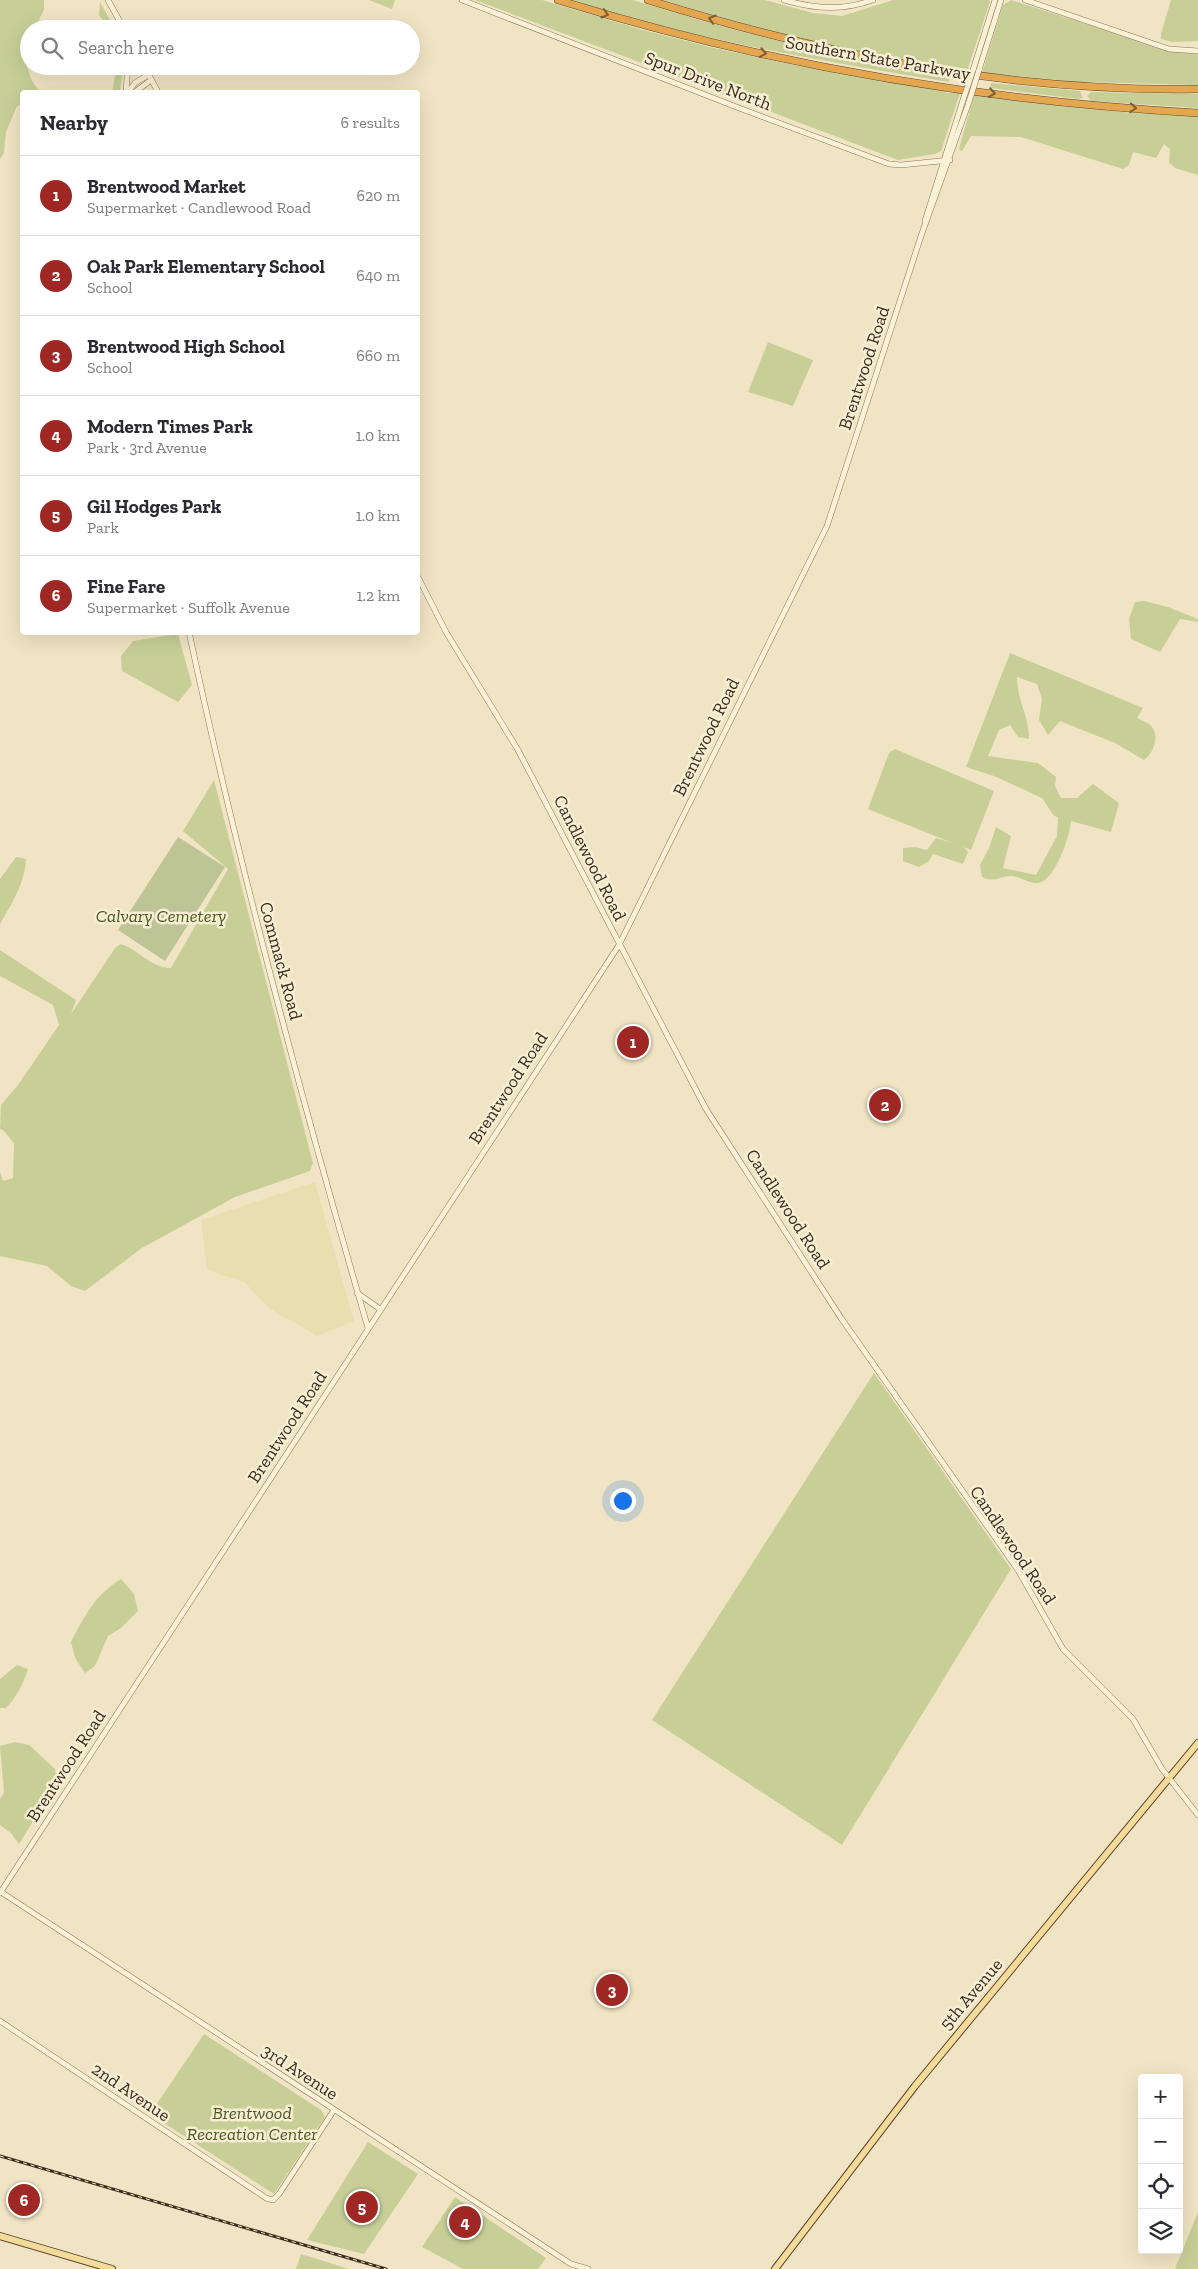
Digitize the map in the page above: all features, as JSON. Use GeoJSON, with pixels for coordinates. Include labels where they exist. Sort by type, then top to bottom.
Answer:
{"type":"FeatureCollection","features":[{"type":"Feature","properties":{"kind":"highway","name":"Southern State Parkway"},"geometry":{"type":"LineString","coordinates":[[558,0],[721,45],[897,79],[1019,96],[1198,112]]}},
{"type":"Feature","properties":{"kind":"highway","name":"Southern State Parkway"},"geometry":{"type":"LineString","coordinates":[[648,0],[786,40],[869,59],[938,71],[1087,87],[1198,89]]}},
{"type":"Feature","properties":{"kind":"main road","name":"5th Avenue"},"geometry":{"type":"LineString","coordinates":[[775,2269],[915,2086],[1198,1744]]}},
{"type":"Feature","properties":{"kind":"main road"},"geometry":{"type":"LineString","coordinates":[[0,2236],[112,2269]]}},
{"type":"Feature","properties":{"kind":"street"},"geometry":{"type":"LineString","coordinates":[[108,0],[119,20]]}},
{"type":"Feature","properties":{"kind":"street","name":"Spur Drive North"},"geometry":{"type":"LineString","coordinates":[[462,0],[875,159],[901,165],[950,160]]}},
{"type":"Feature","properties":{"kind":"street"},"geometry":{"type":"LineString","coordinates":[[784,0],[828,9],[856,6],[873,0]]}},
{"type":"Feature","properties":{"kind":"street","name":"Brentwood Road"},"geometry":{"type":"LineString","coordinates":[[976,70],[995,0]]}},
{"type":"Feature","properties":{"kind":"street","name":"Brentwood Road"},"geometry":{"type":"LineString","coordinates":[[0,1893],[619,945],[827,526],[922,236],[950,160],[966,101],[1001,0]]}},
{"type":"Feature","properties":{"kind":"street"},"geometry":{"type":"LineString","coordinates":[[1025,0],[1169,49],[1198,51]]}},
{"type":"Feature","properties":{"kind":"street"},"geometry":{"type":"LineString","coordinates":[[127,90],[128,75]]}},
{"type":"Feature","properties":{"kind":"street"},"geometry":{"type":"LineString","coordinates":[[129,90],[136,83],[150,77]]}},
{"type":"Feature","properties":{"kind":"street"},"geometry":{"type":"LineString","coordinates":[[137,90],[150,77]]}},
{"type":"Feature","properties":{"kind":"street"},"geometry":{"type":"LineString","coordinates":[[150,77],[157,90]]}},
{"type":"Feature","properties":{"kind":"street","name":"Brentwood Road"},"geometry":{"type":"LineString","coordinates":[[922,236],[943,160],[966,101]]}},
{"type":"Feature","properties":{"kind":"street","name":"Candlewood Road"},"geometry":{"type":"LineString","coordinates":[[420,581],[446,632],[518,750],[706,1109],[841,1318],[1018,1570],[1063,1649],[1133,1719],[1169,1779],[1198,1815]]}},
{"type":"Feature","properties":{"kind":"street","name":"Commack Road"},"geometry":{"type":"LineString","coordinates":[[191,635],[250,896],[368,1328]]}},
{"type":"Feature","properties":{"kind":"street"},"geometry":{"type":"LineString","coordinates":[[357,1293],[380,1309]]}},
{"type":"Feature","properties":{"kind":"street","name":"3rd Avenue"},"geometry":{"type":"LineString","coordinates":[[0,1893],[571,2264],[588,2269]]}},
{"type":"Feature","properties":{"kind":"street","name":"2nd Avenue"},"geometry":{"type":"LineString","coordinates":[[0,2021],[266,2198],[273,2200],[279,2194],[334,2110]]}},
{"type":"Feature","properties":{"kind":"shaded area"},"geometry":{"type":"Polygon","coordinates":[[[315,1182],[354,1321],[317,1336],[269,1308],[244,1282],[207,1270],[201,1220],[315,1182]]]}},
{"type":"Feature","properties":{"kind":"green space"},"geometry":{"type":"Polygon","coordinates":[[[0,0],[44,0],[44,10],[39,20],[20,20],[20,75],[30,75],[39,90],[20,90],[20,105],[17,106],[6,132],[4,153],[0,159],[0,0]]]}},
{"type":"Feature","properties":{"kind":"green space"},"geometry":{"type":"Polygon","coordinates":[[[369,0],[395,0],[392,9],[369,0]]]}},
{"type":"Feature","properties":{"kind":"green space"},"geometry":{"type":"Polygon","coordinates":[[[475,0],[542,0],[643,30],[714,48],[794,65],[946,91],[945,93],[960,93],[941,151],[935,154],[898,160],[475,0]]]}},
{"type":"Feature","properties":{"kind":"green space"},"geometry":{"type":"Polygon","coordinates":[[[572,0],[633,0],[703,21],[848,59],[950,77],[949,82],[854,66],[712,38],[665,27],[572,0]]]}},
{"type":"Feature","properties":{"kind":"green space"},"geometry":{"type":"Polygon","coordinates":[[[663,0],[765,0],[813,13],[842,16],[893,0],[989,0],[990,2],[967,71],[890,58],[814,42],[663,0]]]}},
{"type":"Feature","properties":{"kind":"green space"},"geometry":{"type":"Polygon","coordinates":[[[1011,0],[1170,51],[1198,53],[1198,85],[1080,82],[982,73],[1003,5],[1011,0]]]}},
{"type":"Feature","properties":{"kind":"green space"},"geometry":{"type":"Polygon","coordinates":[[[1171,0],[1198,0],[1198,41],[1172,42],[1161,39],[1171,0]]]}},
{"type":"Feature","properties":{"kind":"green space"},"geometry":{"type":"Polygon","coordinates":[[[100,2],[110,20],[103,20],[99,15],[100,2]]]}},
{"type":"Feature","properties":{"kind":"green space"},"geometry":{"type":"Polygon","coordinates":[[[115,75],[122,75],[120,90],[112,90],[115,75]]]}},
{"type":"Feature","properties":{"kind":"green space"},"geometry":{"type":"Polygon","coordinates":[[[991,83],[1080,91],[1083,98],[990,88],[991,83]]]}},
{"type":"Feature","properties":{"kind":"green space"},"geometry":{"type":"Polygon","coordinates":[[[1091,92],[1198,94],[1198,108],[1091,101],[1087,96],[1091,92]]]}},
{"type":"Feature","properties":{"kind":"green space"},"geometry":{"type":"Polygon","coordinates":[[[974,95],[1133,113],[1198,116],[1198,175],[1175,168],[1169,162],[1170,149],[1164,144],[1156,158],[1133,152],[1129,165],[1123,169],[1021,137],[971,136],[962,151],[959,149],[974,95]]]}},
{"type":"Feature","properties":{"kind":"green space"},"geometry":{"type":"Polygon","coordinates":[[[768,342],[813,360],[793,406],[748,392],[768,342]]]}},
{"type":"Feature","properties":{"kind":"green space"},"geometry":{"type":"Polygon","coordinates":[[[1144,601],[1168,607],[1198,619],[1198,622],[1180,619],[1160,652],[1131,639],[1129,619],[1135,602],[1144,601]]]}},
{"type":"Feature","properties":{"kind":"green space"},"geometry":{"type":"Polygon","coordinates":[[[178,635],[192,685],[178,702],[122,671],[121,656],[133,641],[178,635]]]}},
{"type":"Feature","properties":{"kind":"green space"},"geometry":{"type":"Polygon","coordinates":[[[1010,653],[1143,708],[1137,718],[1151,726],[1155,736],[1153,749],[1144,760],[1115,743],[1060,721],[1048,735],[1039,720],[1042,699],[1037,684],[1017,677],[1029,739],[1018,737],[1010,725],[999,730],[988,756],[1038,763],[1056,777],[1055,786],[1061,798],[1077,798],[1093,784],[1119,803],[1111,832],[1071,821],[1065,847],[1056,866],[1050,875],[1038,883],[1012,876],[987,879],[982,877],[980,865],[989,848],[996,827],[1011,836],[1003,868],[1036,875],[1057,836],[1058,817],[1054,816],[1042,798],[994,776],[966,767],[1010,653]]]}},
{"type":"Feature","properties":{"kind":"green space"},"geometry":{"type":"Polygon","coordinates":[[[895,749],[994,791],[971,850],[964,847],[968,852],[963,864],[933,854],[929,861],[919,867],[903,861],[903,848],[915,847],[927,850],[936,838],[955,844],[868,809],[889,753],[895,749]]]}},
{"type":"Feature","properties":{"kind":"green space"},"geometry":{"type":"Polygon","coordinates":[[[214,780],[313,1163],[310,1171],[235,1197],[142,1248],[85,1291],[71,1286],[47,1266],[0,1256],[0,1172],[3,1181],[13,1178],[14,1143],[0,1129],[1,1105],[18,1085],[59,1025],[53,1005],[0,976],[0,950],[76,1000],[71,1014],[115,948],[121,944],[157,965],[171,968],[228,869],[183,831],[214,780]]]}},
{"type":"Feature","properties":{"kind":"green space","name":"Calvary Cemetery"},"geometry":{"type":"Polygon","coordinates":[[[178,837],[225,867],[165,961],[118,930],[178,837]]]}},
{"type":"Feature","properties":{"kind":"green space"},"geometry":{"type":"Polygon","coordinates":[[[16,857],[26,859],[25,868],[17,893],[0,924],[0,879],[16,857]]]}},
{"type":"Feature","properties":{"kind":"green space"},"geometry":{"type":"Polygon","coordinates":[[[874,1373],[1011,1569],[842,1845],[652,1720],[874,1373]]]}},
{"type":"Feature","properties":{"kind":"green space"},"geometry":{"type":"Polygon","coordinates":[[[121,1579],[134,1594],[138,1611],[121,1628],[108,1636],[95,1666],[85,1673],[75,1658],[71,1642],[86,1614],[97,1599],[121,1579]]]}},
{"type":"Feature","properties":{"kind":"green space"},"geometry":{"type":"Polygon","coordinates":[[[17,1665],[28,1669],[24,1680],[6,1708],[0,1708],[0,1679],[17,1665]]]}},
{"type":"Feature","properties":{"kind":"green space"},"geometry":{"type":"Polygon","coordinates":[[[15,1742],[29,1745],[55,1769],[57,1782],[19,1844],[11,1833],[0,1825],[0,1799],[4,1793],[0,1746],[15,1742]]]}},
{"type":"Feature","properties":{"kind":"green space","name":"Brentwood Recreation Center"},"geometry":{"type":"Polygon","coordinates":[[[204,2034],[321,2110],[325,2117],[274,2194],[150,2114],[204,2034]]]}},
{"type":"Feature","properties":{"kind":"green space"},"geometry":{"type":"Polygon","coordinates":[[[368,2142],[418,2174],[364,2254],[307,2240],[368,2142]]]}},
{"type":"Feature","properties":{"kind":"green space"},"geometry":{"type":"Polygon","coordinates":[[[455,2197],[546,2258],[538,2269],[463,2269],[422,2247],[455,2197]]]}},
{"type":"Feature","properties":{"kind":"green space"},"geometry":{"type":"Polygon","coordinates":[[[1198,2212],[1198,2269],[1175,2269],[1181,2254],[1183,2254],[1183,2249],[1198,2212]]]}},
{"type":"Feature","properties":{"kind":"green space"},"geometry":{"type":"Polygon","coordinates":[[[301,2254],[349,2269],[296,2269],[301,2254]]]}},
{"type":"Feature","properties":{"kind":"railway"},"geometry":{"type":"LineString","coordinates":[[0,2156],[386,2269]]}},
{"type":"Feature","properties":{"kind":"place","name":"Brentwood Market"},"geometry":{"type":"Point","coordinates":[633,1042]}},
{"type":"Feature","properties":{"kind":"place","name":"Oak Park Elementary School"},"geometry":{"type":"Point","coordinates":[885,1105]}},
{"type":"Feature","properties":{"kind":"place","name":"Brentwood High School"},"geometry":{"type":"Point","coordinates":[612,1990]}},
{"type":"Feature","properties":{"kind":"place","name":"Fine Fare"},"geometry":{"type":"Point","coordinates":[24,2200]}},
{"type":"Feature","properties":{"kind":"place","name":"Gil Hodges Park"},"geometry":{"type":"Point","coordinates":[362,2207]}},
{"type":"Feature","properties":{"kind":"place","name":"Modern Times Park"},"geometry":{"type":"Point","coordinates":[465,2222]}}]}
